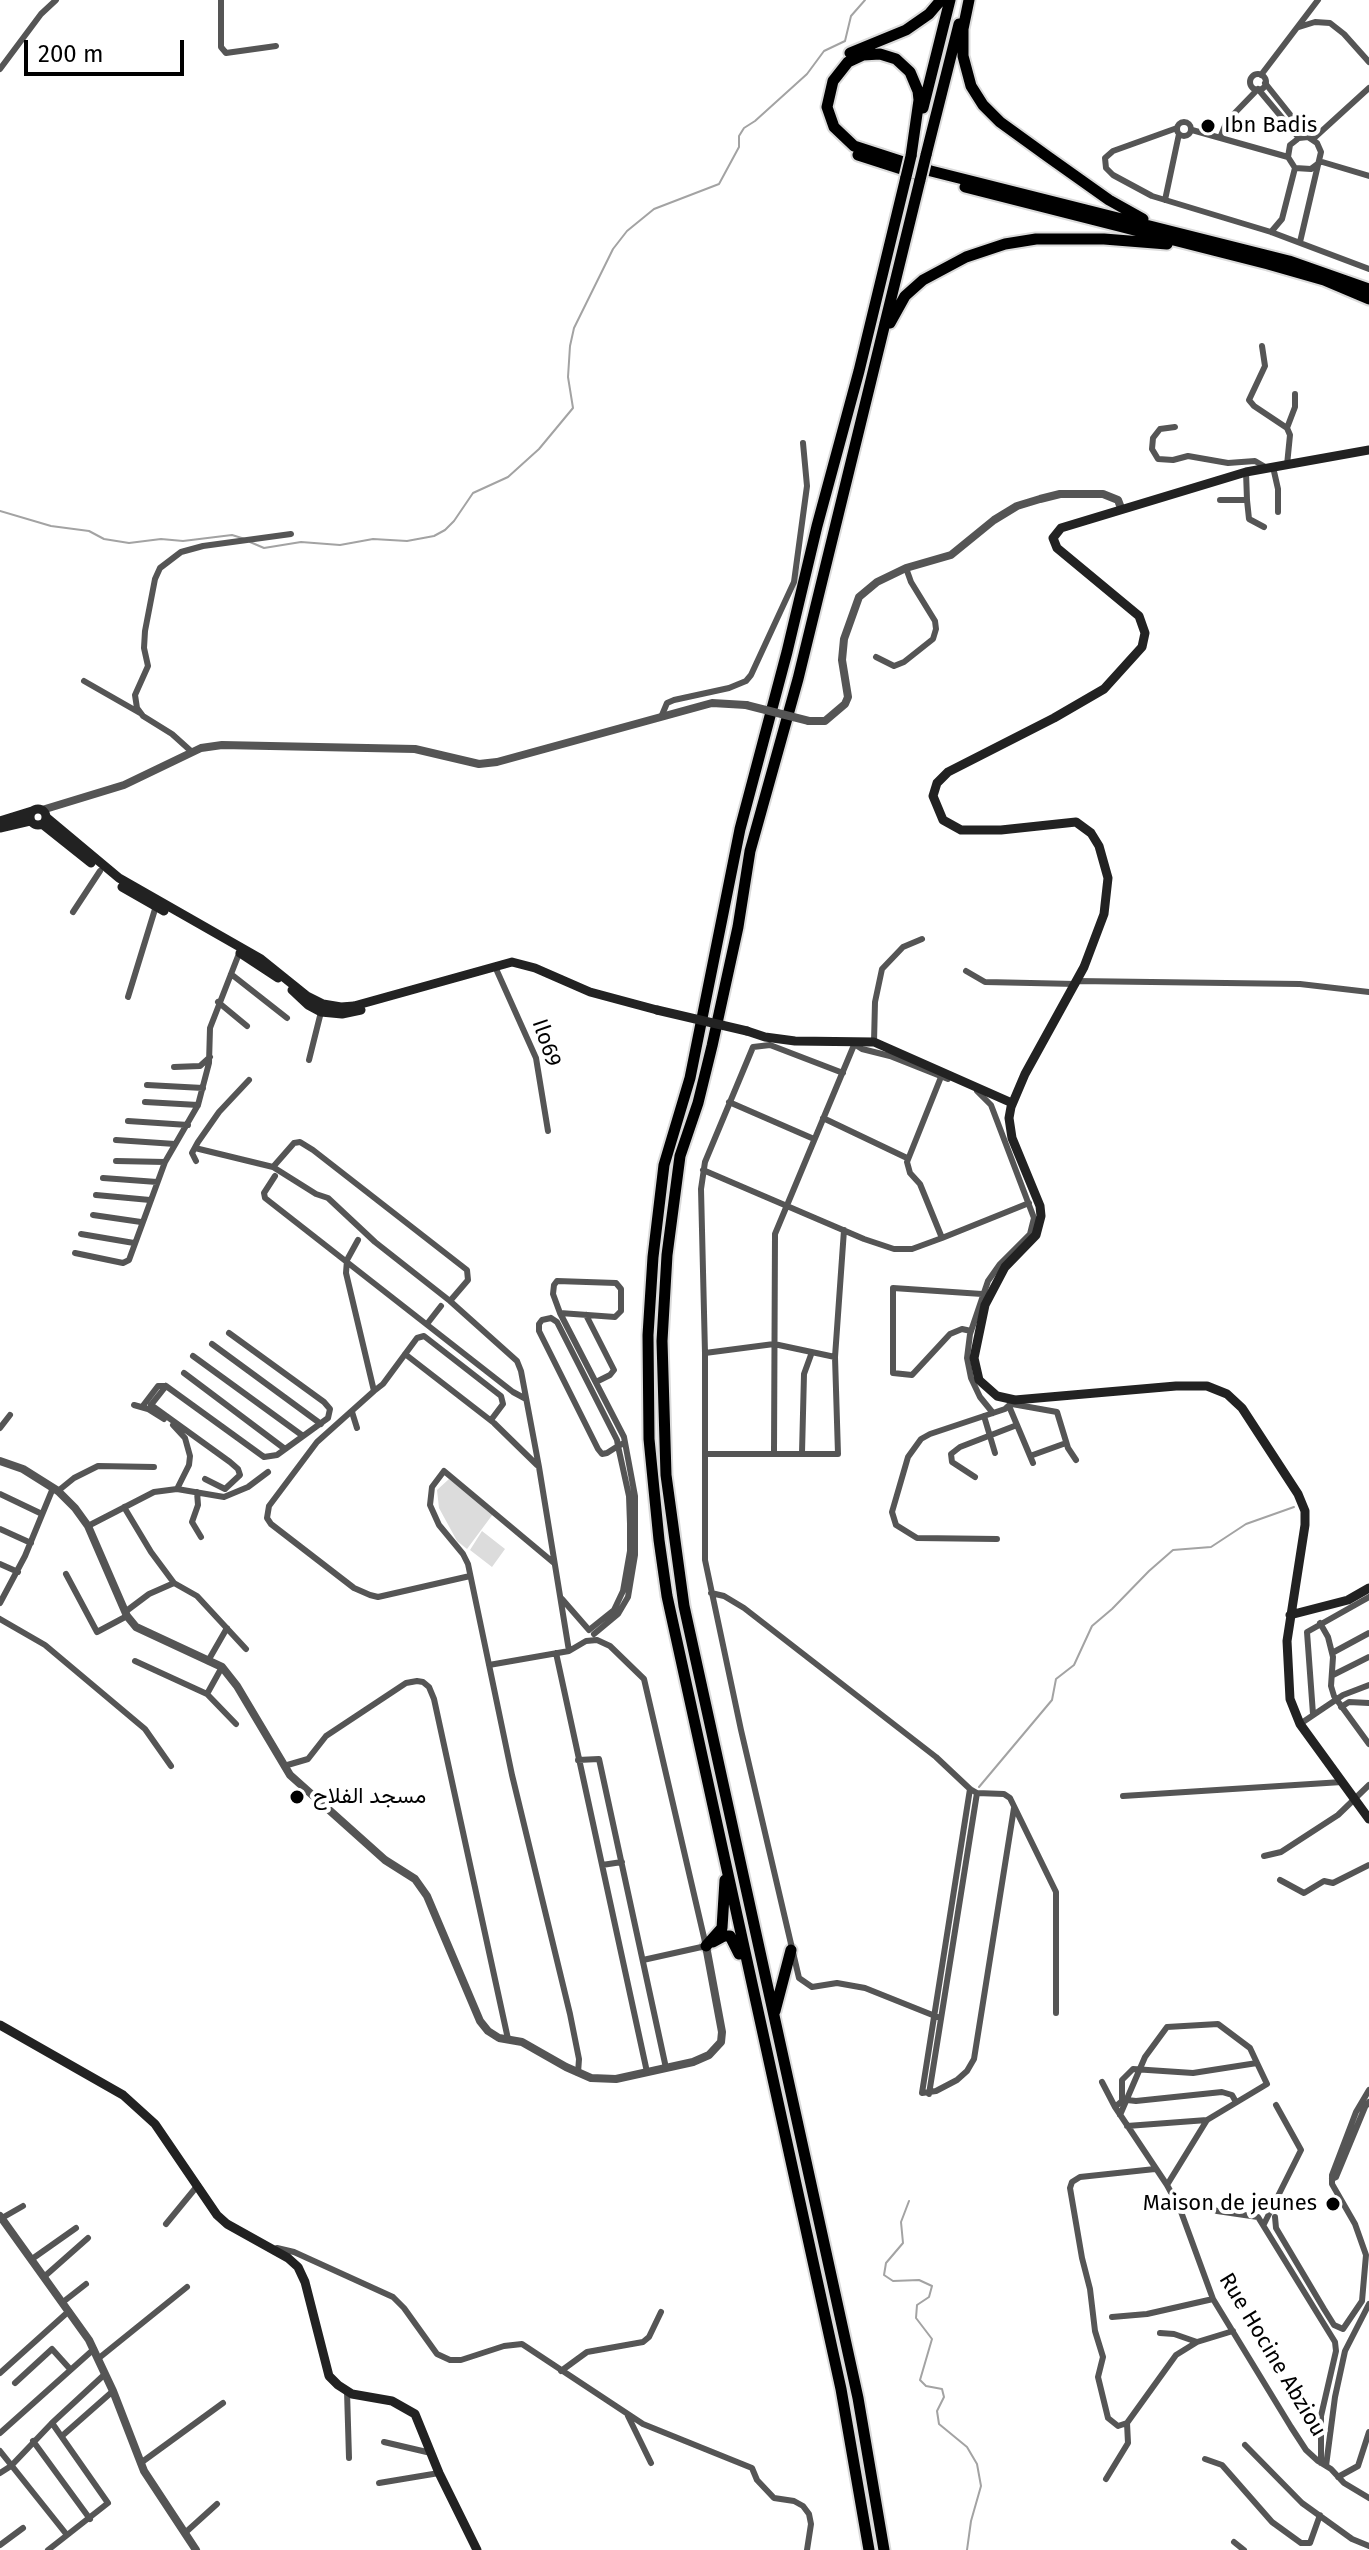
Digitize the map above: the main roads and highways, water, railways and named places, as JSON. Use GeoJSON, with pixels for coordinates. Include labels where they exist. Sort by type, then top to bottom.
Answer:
{"type":"FeatureCollection","features":[{"type":"Feature","properties":{"kind":"highway"},"geometry":{"type":"LineString","coordinates":[[941,0],[920,22],[855,51],[834,66],[823,85],[820,108],[826,126],[837,142],[855,154],[885,165],[1198,242],[1289,261],[1369,289]]}},
{"type":"Feature","properties":{"kind":"highway"},"geometry":{"type":"LineString","coordinates":[[869,2550],[844,2402],[678,1650],[659,1540],[648,1415],[648,1335],[664,1165],[690,1078],[740,829],[859,371],[950,0]]}},
{"type":"Feature","properties":{"kind":"highway"},"geometry":{"type":"LineString","coordinates":[[967,0],[963,29],[964,64],[971,86],[991,114],[1131,213],[1198,242]]}},
{"type":"Feature","properties":{"kind":"highway"},"geometry":{"type":"LineString","coordinates":[[884,2550],[858,2398],[675,1558],[664,1431],[663,1299],[680,1156],[698,1103],[712,1046],[738,927],[750,851],[788,721],[926,155],[967,0]]}},
{"type":"Feature","properties":{"kind":"highway"},"geometry":{"type":"LineString","coordinates":[[911,156],[919,100],[910,72],[896,59],[880,54],[863,55],[848,62],[833,81],[827,107],[834,127],[854,146],[931,171],[1198,242],[1302,273],[1369,299]]}},
{"type":"Feature","properties":{"kind":"highway"},"geometry":{"type":"LineString","coordinates":[[874,373],[893,316],[905,296],[933,274],[985,250],[1036,239],[1198,242]]}},
{"type":"Feature","properties":{"kind":"highway"},"geometry":{"type":"LineString","coordinates":[[725,1863],[722,1928],[706,1946],[730,1936],[751,1981]]}},
{"type":"Feature","properties":{"kind":"highway"},"geometry":{"type":"LineString","coordinates":[[774,2016],[791,1950]]}},
{"type":"Feature","properties":{"kind":"main road"},"geometry":{"type":"LineString","coordinates":[[1369,450],[1246,472],[1061,528],[1054,534],[1054,543],[1066,559],[1139,616],[1145,633],[1142,647],[1104,689],[948,772],[937,783],[933,796],[938,813],[954,829],[1001,830],[1067,821],[1083,826],[1091,833],[1105,862],[1108,878],[1107,897],[1097,934],[1076,982],[1012,1103],[1010,1130],[1040,1206],[1040,1226],[1031,1243],[1005,1267],[992,1290],[980,1323],[975,1370],[984,1386],[1012,1403],[1186,1386],[1218,1389],[1234,1399],[1251,1418],[1303,1504],[1305,1525],[1290,1615],[1287,1656],[1290,1699],[1300,1724],[1369,1819]]}},
{"type":"Feature","properties":{"kind":"main road"},"geometry":{"type":"LineString","coordinates":[[38,817],[100,871],[156,906],[273,967],[312,999],[329,1006],[341,1007],[506,962],[526,965],[590,992],[765,1037],[795,1041],[874,1042],[1012,1103]]}},
{"type":"Feature","properties":{"kind":"main road"},"geometry":{"type":"LineString","coordinates":[[0,828],[38,817]]}},
{"type":"Feature","properties":{"kind":"main road"},"geometry":{"type":"LineString","coordinates":[[0,821],[38,817],[119,878],[241,950],[308,1005],[321,1012],[347,1014],[526,965]]}},
{"type":"Feature","properties":{"kind":"main road"},"geometry":{"type":"LineString","coordinates":[[1290,1615],[1348,1600],[1369,1588]]}},
{"type":"Feature","properties":{"kind":"main road"},"geometry":{"type":"LineString","coordinates":[[0,2025],[123,2095],[155,2124],[209,2205],[227,2224],[270,2247],[298,2267],[305,2282],[329,2376],[347,2391],[392,2401],[415,2414],[439,2473],[477,2550]]}},
{"type":"Feature","properties":{"kind":"waterway"},"geometry":{"type":"LineString","coordinates":[[250,542],[264,548],[301,542],[340,545],[373,539],[407,541],[434,536],[454,521],[473,493],[508,477],[539,449],[573,408],[568,377],[574,328],[613,249],[627,231],[654,209],[719,184],[739,147],[739,136],[744,128],[807,74],[824,51],[845,41],[851,16],[865,0]]}},
{"type":"Feature","properties":{"kind":"waterway"},"geometry":{"type":"LineString","coordinates":[[0,511],[129,543],[232,535],[245,539]]}},
{"type":"Feature","properties":{"kind":"waterway"},"geometry":{"type":"LineString","coordinates":[[979,1787],[1052,1700],[1056,1679],[1074,1665],[1092,1626],[1149,1571],[1173,1550],[1211,1547],[1246,1524],[1294,1507]]}},
{"type":"Feature","properties":{"kind":"waterway"},"geometry":{"type":"LineString","coordinates":[[909,2201],[901,2222],[903,2243],[886,2263],[884,2275],[893,2281],[919,2280],[932,2286],[929,2297],[917,2305],[916,2318],[932,2339],[920,2380],[926,2386],[942,2389],[944,2397],[937,2411],[939,2424],[967,2447],[977,2464],[981,2486],[967,2550]]}},
{"type":"Feature","properties":{"kind":"place","name":"Ibn Badis"},"geometry":{"type":"Point","coordinates":[1208,126]}},
{"type":"Feature","properties":{"kind":"place","name":"مسجد الفلاح"},"geometry":{"type":"Point","coordinates":[297,1797]}},
{"type":"Feature","properties":{"kind":"place","name":"Maison de jeunes"},"geometry":{"type":"Point","coordinates":[1333,2204]}}]}
